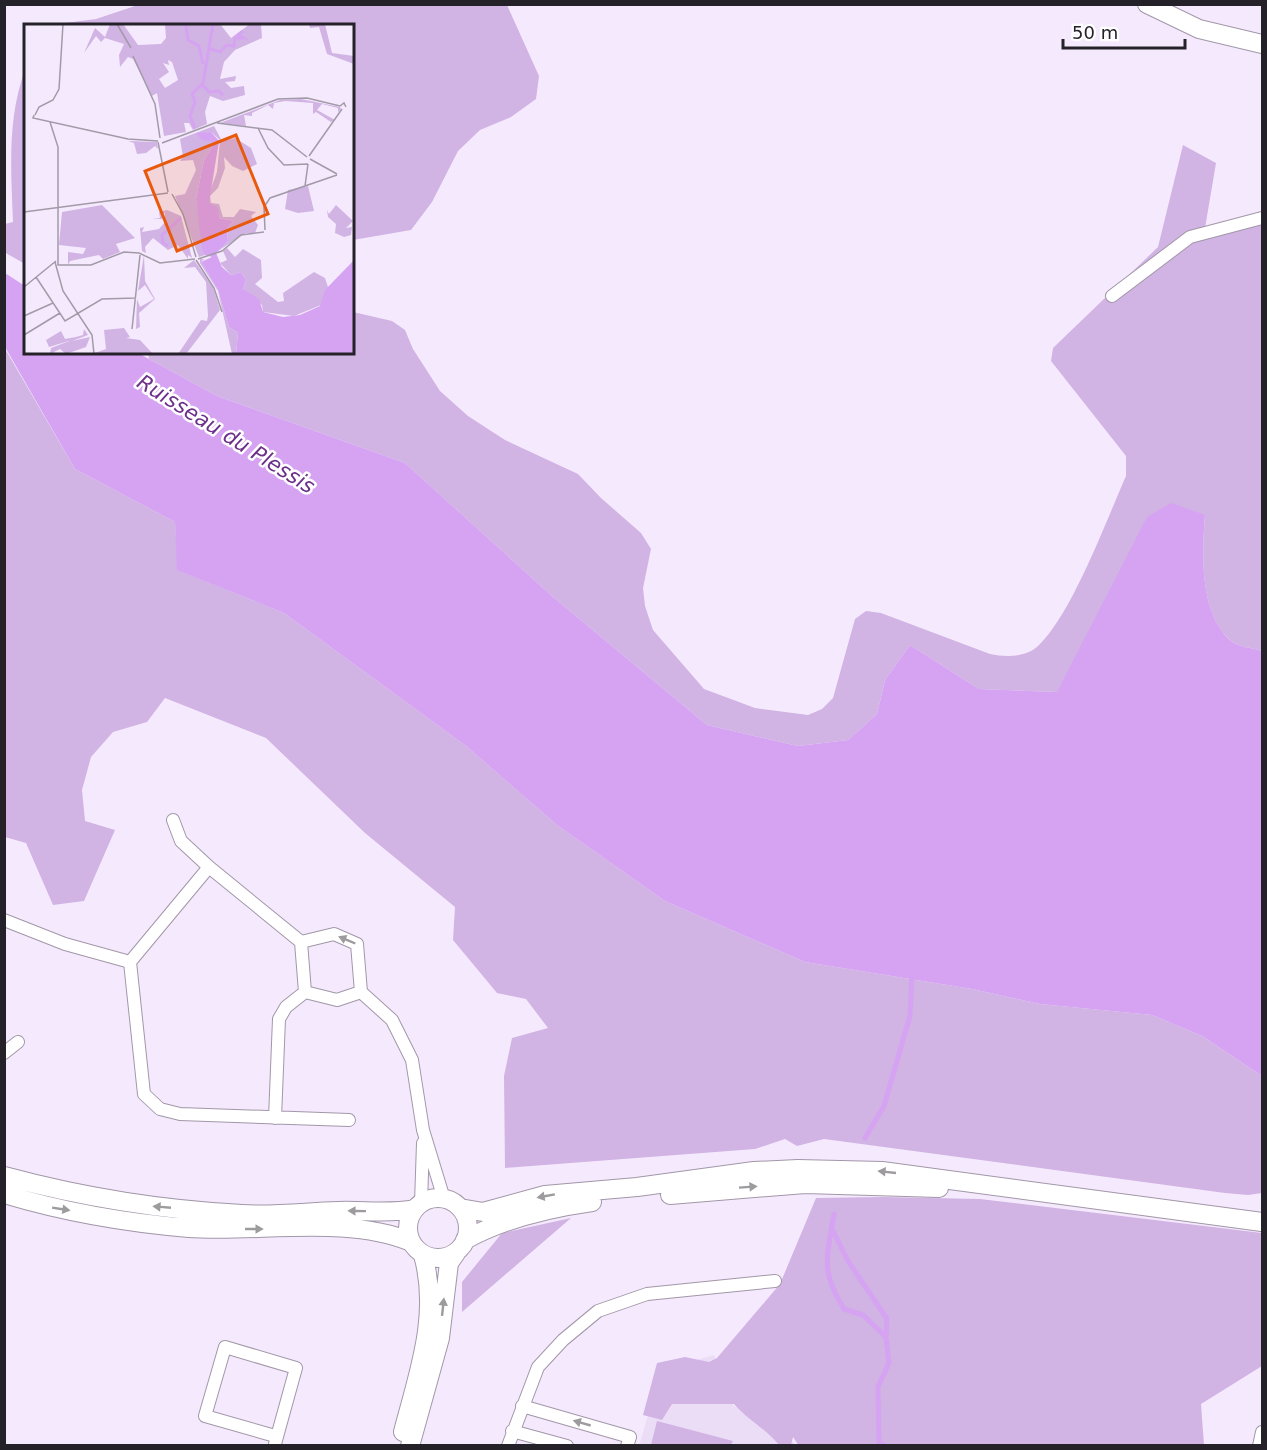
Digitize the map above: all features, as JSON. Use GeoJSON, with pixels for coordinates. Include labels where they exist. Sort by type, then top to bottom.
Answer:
{"type":"FeatureCollection","features":[{"type":"Feature","properties":{"kind":"street"},"geometry":{"type":"LineString","coordinates":[[1147,4],[1198,29],[1263,44]]}},
{"type":"Feature","properties":{"kind":"street"},"geometry":{"type":"LineString","coordinates":[[1112,296],[1190,237],[1263,218]]}},
{"type":"Feature","properties":{"kind":"street"},"geometry":{"type":"LineString","coordinates":[[173,820],[182,841],[209,867],[302,942],[305,992]]}},
{"type":"Feature","properties":{"kind":"street"},"geometry":{"type":"LineString","coordinates":[[209,867],[130,962],[144,1094],[160,1109],[180,1114],[349,1120]]}},
{"type":"Feature","properties":{"kind":"street"},"geometry":{"type":"LineString","coordinates":[[4,920],[65,944],[130,962]]}},
{"type":"Feature","properties":{"kind":"street"},"geometry":{"type":"LineString","coordinates":[[302,942],[334,934],[357,944],[362,992],[392,1020],[412,1060],[423,1130],[418,1206],[408,1223],[428,1272],[430,1309],[426,1345],[399,1446]]}},
{"type":"Feature","properties":{"kind":"street"},"geometry":{"type":"LineString","coordinates":[[305,992],[337,1000],[362,992]]}},
{"type":"Feature","properties":{"kind":"street"},"geometry":{"type":"LineString","coordinates":[[275,1118],[279,1019],[286,1007],[305,992]]}},
{"type":"Feature","properties":{"kind":"street"},"geometry":{"type":"LineString","coordinates":[[4,1053],[18,1042]]}},
{"type":"Feature","properties":{"kind":"street"},"geometry":{"type":"LineString","coordinates":[[410,1446],[440,1338],[449,1263],[461,1247],[468,1225],[452,1203],[423,1130]]}},
{"type":"Feature","properties":{"kind":"street"},"geometry":{"type":"LineString","coordinates":[[4,1176],[55,1190],[150,1205],[244,1214],[358,1210],[394,1213],[435,1198],[483,1212],[545,1195],[637,1188],[754,1171],[798,1169],[882,1171],[1263,1222]]}},
{"type":"Feature","properties":{"kind":"street"},"geometry":{"type":"LineString","coordinates":[[4,1194],[49,1208],[135,1221],[210,1228],[346,1227],[393,1235],[436,1259],[461,1247],[483,1230],[573,1205],[746,1187],[805,1184],[1028,1190]]}},
{"type":"Feature","properties":{"kind":"street"},"geometry":{"type":"LineString","coordinates":[[508,1446],[538,1367],[564,1340],[598,1311],[647,1294],[775,1281]]}},
{"type":"Feature","properties":{"kind":"street"},"geometry":{"type":"LineString","coordinates":[[225,1347],[296,1368],[277,1443],[205,1416],[225,1347]]}},
{"type":"Feature","properties":{"kind":"street"},"geometry":{"type":"LineString","coordinates":[[522,1406],[630,1437],[627,1446]]}},
{"type":"Feature","properties":{"kind":"street"},"geometry":{"type":"LineString","coordinates":[[512,1431],[567,1446]]}},
{"type":"Feature","properties":{"kind":"street"},"geometry":{"type":"LineString","coordinates":[[1259,1446],[1263,1432]]}},
{"type":"Feature","properties":{"kind":"shaded area"},"geometry":{"type":"Polygon","coordinates":[[[141,4],[507,5],[539,76],[536,99],[511,117],[480,130],[458,151],[432,202],[411,230],[354,240],[354,24],[57,24],[96,19],[141,4]]]}},
{"type":"Feature","properties":{"kind":"shaded area"},"geometry":{"type":"Polygon","coordinates":[[[24,73],[24,263],[4,252],[5,224],[13,222],[11,164],[15,107],[24,73]]]}},
{"type":"Feature","properties":{"kind":"shaded area"},"geometry":{"type":"Polygon","coordinates":[[[1183,145],[1216,163],[1203,240],[1262,224],[1262,651],[1231,641],[1213,615],[1208,599],[1203,564],[1205,515],[1057,692],[979,689],[910,645],[885,680],[877,714],[848,740],[798,746],[707,725],[553,597],[405,463],[217,396],[149,359],[148,354],[354,354],[354,312],[392,321],[405,330],[413,349],[440,391],[468,416],[505,440],[578,474],[641,533],[651,549],[643,588],[645,606],[653,630],[704,689],[755,708],[808,715],[822,709],[833,698],[855,619],[866,611],[881,613],[990,654],[1008,656],[1021,655],[1033,650],[1051,631],[1076,590],[1126,476],[1126,456],[1051,361],[1053,348],[1158,247],[1183,145]]]}},
{"type":"Feature","properties":{"kind":"shaded area"},"geometry":{"type":"Polygon","coordinates":[[[4,347],[75,469],[175,522],[178,570],[284,613],[466,746],[557,825],[665,901],[805,962],[972,989],[1040,1004],[1152,1015],[1202,1036],[1262,1076],[1262,1193],[1248,1195],[1225,1193],[824,1139],[797,1146],[785,1139],[755,1149],[505,1168],[504,1076],[512,1038],[548,1028],[526,999],[497,993],[453,940],[455,907],[365,833],[266,738],[165,698],[147,722],[113,732],[91,757],[82,790],[85,821],[115,830],[84,901],[53,905],[26,843],[5,837],[4,347]]]}},
{"type":"Feature","properties":{"kind":"shaded area"},"geometry":{"type":"Polygon","coordinates":[[[816,1198],[980,1199],[1262,1233],[1262,1366],[1201,1404],[1204,1445],[799,1446],[793,1437],[791,1445],[779,1445],[734,1404],[672,1404],[662,1420],[643,1415],[657,1363],[685,1357],[709,1362],[717,1358],[780,1284],[816,1198]]]}},
{"type":"Feature","properties":{"kind":"shaded area"},"geometry":{"type":"Polygon","coordinates":[[[571,1218],[462,1312],[462,1282],[502,1233],[571,1218]]]}},
{"type":"Feature","properties":{"kind":"shaded area"},"geometry":{"type":"Polygon","coordinates":[[[714,1355],[733,1405],[786,1435],[796,1445],[639,1446],[659,1378],[669,1368],[714,1355]]]}},
{"type":"Feature","properties":{"kind":"shaded area"},"geometry":{"type":"Polygon","coordinates":[[[657,1421],[733,1441],[731,1445],[651,1445],[657,1421]]]}},
{"type":"Feature","properties":{"kind":"water","name":"Ruisseau du Plessis"},"geometry":{"type":"Polygon","coordinates":[[[5,273],[24,285],[24,354],[140,354],[217,396],[405,463],[553,597],[707,725],[798,746],[848,740],[877,714],[885,680],[910,645],[979,689],[1057,692],[1147,517],[1171,503],[1205,515],[1203,564],[1208,599],[1213,615],[1231,641],[1262,651],[1262,1076],[1202,1036],[1152,1015],[1040,1004],[972,989],[805,962],[665,901],[557,825],[466,746],[284,613],[177,570],[175,522],[75,469],[5,347],[5,273]]]}},
{"type":"Feature","properties":{"kind":"waterway"},"geometry":{"type":"LineString","coordinates":[[865,1138],[884,1106],[910,1016],[912,974]]}},
{"type":"Feature","properties":{"kind":"waterway"},"geometry":{"type":"LineString","coordinates":[[834,1214],[827,1263],[828,1274],[836,1296],[844,1309],[863,1315],[886,1337],[889,1363],[878,1387],[879,1442],[885,1446]]}},
{"type":"Feature","properties":{"kind":"waterway"},"geometry":{"type":"LineString","coordinates":[[832,1229],[848,1261],[887,1319],[886,1337]]}}]}
